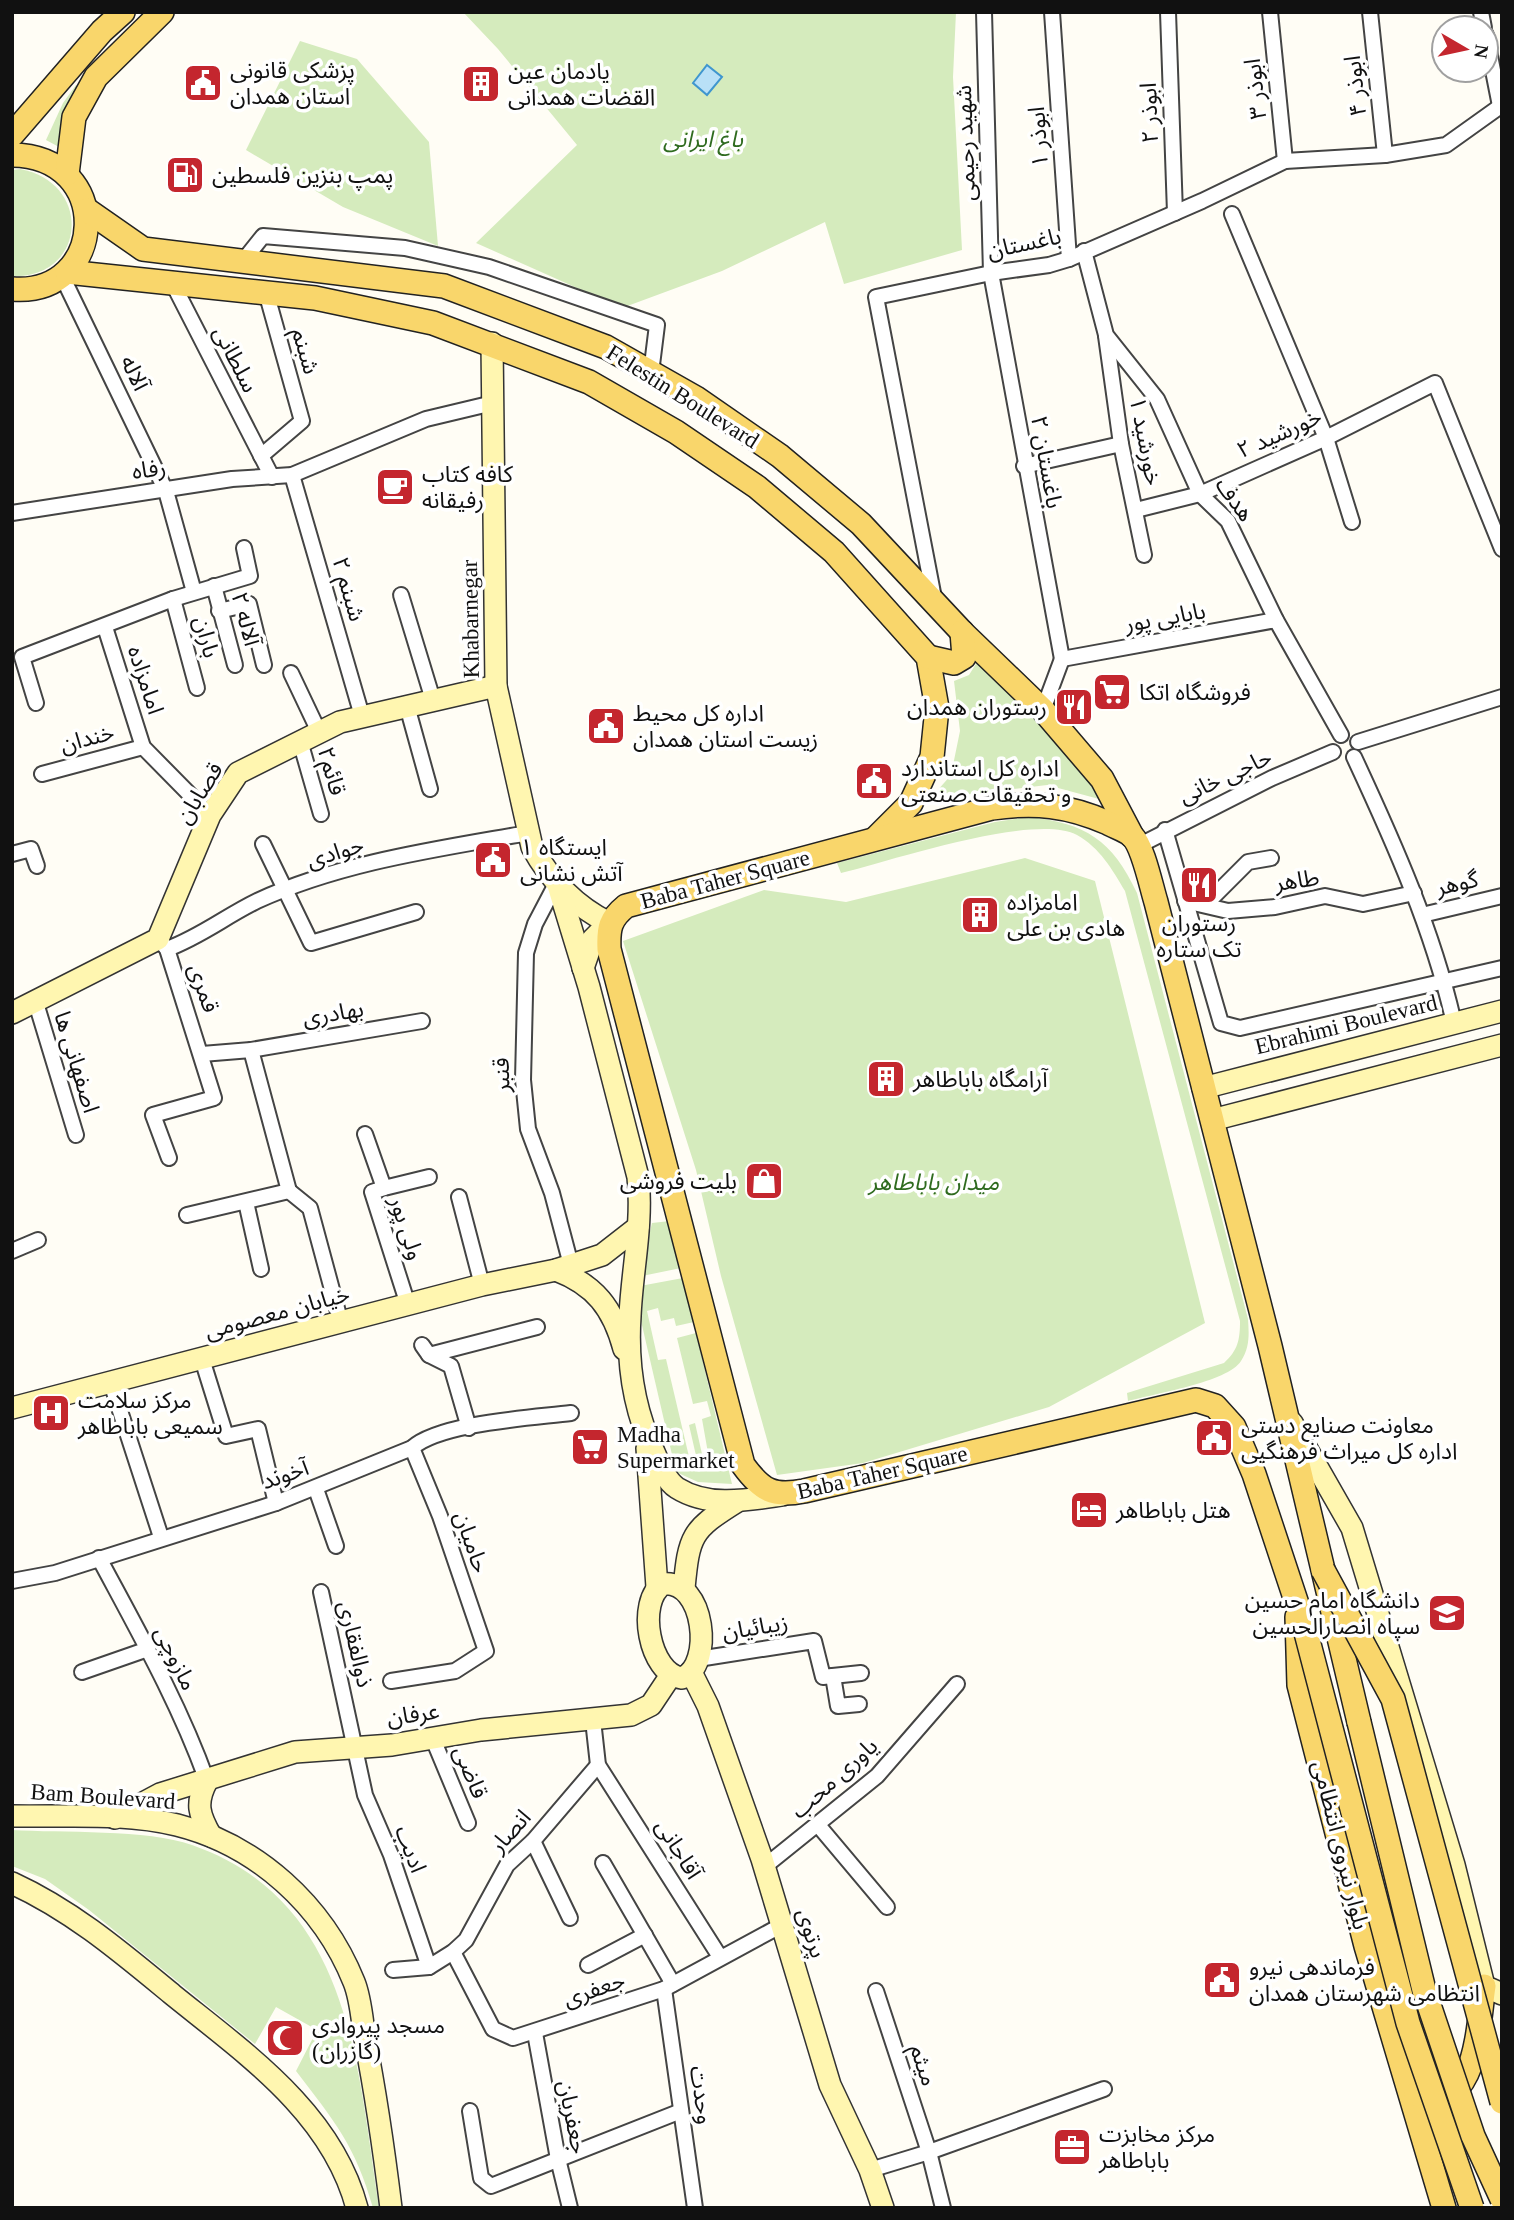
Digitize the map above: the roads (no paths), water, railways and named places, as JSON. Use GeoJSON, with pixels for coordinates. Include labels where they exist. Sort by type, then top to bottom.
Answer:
{"type":"FeatureCollection","features":[{"type":"Feature","properties":{"kind":"main road"},"geometry":{"type":"LineString","coordinates":[[12,135],[102,31],[123,12]]}},
{"type":"Feature","properties":{"kind":"main road"},"geometry":{"type":"LineString","coordinates":[[67,174],[74,117],[96,77],[162,12]]}},
{"type":"Feature","properties":{"kind":"main road"},"geometry":{"type":"LineString","coordinates":[[12,155],[31,155],[50,161],[67,174],[80,190],[87,210],[87,232],[81,252],[65,274],[44,286],[12,289]]}},
{"type":"Feature","properties":{"kind":"main road","name":"Felestin Boulevard"},"geometry":{"type":"LineString","coordinates":[[87,210],[142,248],[380,275],[444,286],[606,347],[696,398],[780,456],[861,524],[962,632],[1043,710],[1102,779],[1135,841]]}},
{"type":"Feature","properties":{"kind":"main road","name":"Felestin Boulevard"},"geometry":{"type":"LineString","coordinates":[[65,274],[266,292],[372,308],[433,323],[492,343],[589,382],[676,432],[757,488],[834,552],[928,657]]}},
{"type":"Feature","properties":{"kind":"main road","name":"Khabarnegar"},"geometry":{"type":"LineString","coordinates":[[492,343],[496,685],[528,833],[544,868],[590,914],[609,923]]}},
{"type":"Feature","properties":{"kind":"main road"},"geometry":{"type":"LineString","coordinates":[[876,838],[911,803],[932,757],[937,708],[928,657],[954,663],[964,657],[962,632]]}},
{"type":"Feature","properties":{"kind":"main road","name":"قصابان"},"geometry":{"type":"LineString","coordinates":[[163,944],[210,815],[238,773],[309,737],[362,716],[496,685]]}},
{"type":"Feature","properties":{"kind":"main road","name":"Baba Taher Square"},"geometry":{"type":"LineString","coordinates":[[1135,841],[1087,813],[1060,806],[1027,803],[992,808],[626,906],[609,923],[612,960],[743,1465],[754,1480],[771,1492],[782,1495],[1196,1399],[1214,1406],[1234,1427],[1254,1474],[1296,1600]]}},
{"type":"Feature","properties":{"kind":"main road"},"geometry":{"type":"LineString","coordinates":[[1135,841],[1212,1120],[1270,1346],[1424,1990],[1473,2136],[1502,2199]]}},
{"type":"Feature","properties":{"kind":"main road","name":"Khabarnegar"},"geometry":{"type":"LineString","coordinates":[[556,882],[583,968],[638,1177],[638,1227],[629,1317],[631,1370]]}},
{"type":"Feature","properties":{"kind":"main road"},"geometry":{"type":"LineString","coordinates":[[583,968],[593,939],[609,923]]}},
{"type":"Feature","properties":{"kind":"main road"},"geometry":{"type":"LineString","coordinates":[[12,1013],[163,944]]}},
{"type":"Feature","properties":{"kind":"main road","name":"Ebrahimi Boulevard"},"geometry":{"type":"LineString","coordinates":[[1203,1088],[1502,1011]]}},
{"type":"Feature","properties":{"kind":"main road"},"geometry":{"type":"LineString","coordinates":[[1212,1120],[1502,1045]]}},
{"type":"Feature","properties":{"kind":"main road"},"geometry":{"type":"LineString","coordinates":[[1256,1074],[1247,1088],[1250,1101],[1261,1107]]}},
{"type":"Feature","properties":{"kind":"main road"},"geometry":{"type":"LineString","coordinates":[[564,1267],[602,1255],[638,1227]]}},
{"type":"Feature","properties":{"kind":"main road"},"geometry":{"type":"LineString","coordinates":[[564,1267],[582,1280],[605,1304],[621,1335],[646,1436],[660,1466],[675,1487],[706,1499],[736,1502],[782,1495]]}},
{"type":"Feature","properties":{"kind":"main road","name":"خیابان معصومی"},"geometry":{"type":"LineString","coordinates":[[12,1408],[564,1267]]}},
{"type":"Feature","properties":{"kind":"main road"},"geometry":{"type":"LineString","coordinates":[[1285,1410],[1352,1528],[1493,1990],[1472,2065],[1466,2077],[1452,2093],[1439,2097],[1430,2098],[1410,2091]]}},
{"type":"Feature","properties":{"kind":"main road","name":"پرتوی"},"geometry":{"type":"LineString","coordinates":[[646,1436],[657,1587],[649,1612],[652,1644],[660,1664],[687,1669]]}},
{"type":"Feature","properties":{"kind":"main road"},"geometry":{"type":"LineString","coordinates":[[657,1587],[670,1583],[684,1588],[687,1548],[696,1532],[707,1520],[736,1502]]}},
{"type":"Feature","properties":{"kind":"main road"},"geometry":{"type":"LineString","coordinates":[[1323,1570],[1393,1699],[1502,2102]]}},
{"type":"Feature","properties":{"kind":"main road","name":"پرتوی"},"geometry":{"type":"LineString","coordinates":[[684,1588],[698,1611],[701,1629],[687,1669],[708,1706],[764,1867],[830,2085],[870,2170],[883,2208]]}},
{"type":"Feature","properties":{"kind":"main road"},"geometry":{"type":"LineString","coordinates":[[1296,1600],[1408,2023],[1472,2208]]}},
{"type":"Feature","properties":{"kind":"main road","name":"بلوار نیروی انتظامی"},"geometry":{"type":"LineString","coordinates":[[1296,1600],[1299,1685],[1366,1946],[1444,2208]]}},
{"type":"Feature","properties":{"kind":"main road","name":"عرفان"},"geometry":{"type":"LineString","coordinates":[[114,1818],[160,1794],[295,1752],[433,1739],[481,1730],[631,1715],[651,1705],[687,1669]]}},
{"type":"Feature","properties":{"kind":"main road"},"geometry":{"type":"LineString","coordinates":[[206,1781],[199,1794],[198,1812],[211,1836]]}},
{"type":"Feature","properties":{"kind":"main road","name":"Bam Boulevard"},"geometry":{"type":"LineString","coordinates":[[12,1816],[114,1818],[175,1825],[211,1836],[242,1850],[279,1875],[299,1895],[332,1941],[355,1983],[380,2114],[391,2208]]}},
{"type":"Feature","properties":{"kind":"main road"},"geometry":{"type":"LineString","coordinates":[[12,1883],[42,1897],[90,1928],[282,2086],[312,2119],[337,2155],[351,2182],[358,2208]]}},
{"type":"Feature","properties":{"kind":"street","name":"شهید رحیمی"},"geometry":{"type":"LineString","coordinates":[[984,12],[991,273]]}},
{"type":"Feature","properties":{"kind":"street","name":"ابوذر ۱"},"geometry":{"type":"LineString","coordinates":[[1052,12],[1069,259]]}},
{"type":"Feature","properties":{"kind":"street","name":"ابوذر ۲"},"geometry":{"type":"LineString","coordinates":[[1168,12],[1175,213]]}},
{"type":"Feature","properties":{"kind":"street","name":"ابوذر ۳"},"geometry":{"type":"LineString","coordinates":[[1270,12],[1285,161]]}},
{"type":"Feature","properties":{"kind":"street","name":"ابوذر ۴"},"geometry":{"type":"LineString","coordinates":[[1370,12],[1385,155]]}},
{"type":"Feature","properties":{"kind":"street"},"geometry":{"type":"LineString","coordinates":[[1496,84],[1501,105]]}},
{"type":"Feature","properties":{"kind":"street","name":"باغستان"},"geometry":{"type":"LineString","coordinates":[[935,603],[876,297],[1069,259],[1285,161],[1385,155],[1446,145],[1501,105]]}},
{"type":"Feature","properties":{"kind":"street"},"geometry":{"type":"LineString","coordinates":[[1232,214],[1326,438],[1352,522]]}},
{"type":"Feature","properties":{"kind":"street"},"geometry":{"type":"LineString","coordinates":[[243,261],[263,236],[405,248],[489,267],[657,326],[652,373]]}},
{"type":"Feature","properties":{"kind":"street","name":"هدف"},"geometry":{"type":"LineString","coordinates":[[1084,251],[1106,335],[1157,399],[1200,494],[1228,521],[1276,620],[1340,735]]}},
{"type":"Feature","properties":{"kind":"street","name":"باغستان ۲"},"geometry":{"type":"LineString","coordinates":[[991,273],[1024,466],[1062,659]]}},
{"type":"Feature","properties":{"kind":"street","name":"آلاله"},"geometry":{"type":"LineString","coordinates":[[65,274],[166,491]]}},
{"type":"Feature","properties":{"kind":"street","name":"سلطانی"},"geometry":{"type":"LineString","coordinates":[[172,282],[272,477]]}},
{"type":"Feature","properties":{"kind":"street","name":"شبنم"},"geometry":{"type":"LineString","coordinates":[[261,456],[302,421],[266,292]]}},
{"type":"Feature","properties":{"kind":"street","name":"خورشید ۱"},"geometry":{"type":"LineString","coordinates":[[1106,335],[1121,444],[1144,555]]}},
{"type":"Feature","properties":{"kind":"street","name":"خورشید ۲"},"geometry":{"type":"LineString","coordinates":[[1136,510],[1200,494],[1326,438],[1436,383],[1502,549]]}},
{"type":"Feature","properties":{"kind":"street","name":"رفاه"},"geometry":{"type":"LineString","coordinates":[[12,513],[232,479],[292,475],[426,419],[493,403]]}},
{"type":"Feature","properties":{"kind":"street"},"geometry":{"type":"LineString","coordinates":[[1024,466],[1121,444]]}},
{"type":"Feature","properties":{"kind":"street","name":"شبنم ۲"},"geometry":{"type":"LineString","coordinates":[[292,475],[362,716]]}},
{"type":"Feature","properties":{"kind":"street"},"geometry":{"type":"LineString","coordinates":[[166,491],[194,592]]}},
{"type":"Feature","properties":{"kind":"street","name":"امامزاده"},"geometry":{"type":"LineString","coordinates":[[210,815],[144,747],[105,627],[173,598],[250,576],[244,548]]}},
{"type":"Feature","properties":{"kind":"street","name":"آلاله ۲"},"geometry":{"type":"LineString","coordinates":[[214,586],[235,665]]}},
{"type":"Feature","properties":{"kind":"street"},"geometry":{"type":"LineString","coordinates":[[401,595],[433,700]]}},
{"type":"Feature","properties":{"kind":"street","name":"باران"},"geometry":{"type":"LineString","coordinates":[[173,598],[197,688]]}},
{"type":"Feature","properties":{"kind":"street"},"geometry":{"type":"LineString","coordinates":[[219,611],[248,604],[264,664]]}},
{"type":"Feature","properties":{"kind":"street","name":"بابایی پور"},"geometry":{"type":"LineString","coordinates":[[1062,659],[1276,620]]}},
{"type":"Feature","properties":{"kind":"street"},"geometry":{"type":"LineString","coordinates":[[36,702],[22,657],[105,627]]}},
{"type":"Feature","properties":{"kind":"street"},"geometry":{"type":"LineString","coordinates":[[1043,710],[1062,659]]}},
{"type":"Feature","properties":{"kind":"street","name":"قائم۲"},"geometry":{"type":"LineString","coordinates":[[290,673],[309,737],[321,814]]}},
{"type":"Feature","properties":{"kind":"street"},"geometry":{"type":"LineString","coordinates":[[1358,742],[1502,697]]}},
{"type":"Feature","properties":{"kind":"street"},"geometry":{"type":"LineString","coordinates":[[407,706],[430,789]]}},
{"type":"Feature","properties":{"kind":"street"},"geometry":{"type":"LineString","coordinates":[[1354,757],[1342,760],[1334,752],[1333,745],[1340,735],[1354,736],[1358,742],[1354,757],[1414,893],[1445,983],[1454,1023]]}},
{"type":"Feature","properties":{"kind":"street","name":"خندان"},"geometry":{"type":"LineString","coordinates":[[42,774],[144,747]]}},
{"type":"Feature","properties":{"kind":"street","name":"حاجی خانی"},"geometry":{"type":"LineString","coordinates":[[1135,841],[1334,752]]}},
{"type":"Feature","properties":{"kind":"street"},"geometry":{"type":"LineString","coordinates":[[1164,830],[1221,1023],[1240,1028],[1502,968]]}},
{"type":"Feature","properties":{"kind":"street","name":"جوادی"},"geometry":{"type":"LineString","coordinates":[[163,944],[190,940],[257,901],[357,867],[528,833]]}},
{"type":"Feature","properties":{"kind":"street"},"geometry":{"type":"LineString","coordinates":[[263,844],[311,943],[416,912]]}},
{"type":"Feature","properties":{"kind":"street"},"geometry":{"type":"LineString","coordinates":[[12,854],[31,849],[37,866]]}},
{"type":"Feature","properties":{"kind":"street"},"geometry":{"type":"LineString","coordinates":[[1205,905],[1248,862],[1271,858]]}},
{"type":"Feature","properties":{"kind":"street","name":"قنبر"},"geometry":{"type":"LineString","coordinates":[[556,882],[526,953],[523,1080],[528,1129],[552,1193],[564,1267]]}},
{"type":"Feature","properties":{"kind":"street","name":"طاهر"},"geometry":{"type":"LineString","coordinates":[[1185,901],[1228,911],[1275,907],[1325,896],[1363,904],[1414,893]]}},
{"type":"Feature","properties":{"kind":"street","name":"گوهر"},"geometry":{"type":"LineString","coordinates":[[1422,915],[1502,896]]}},
{"type":"Feature","properties":{"kind":"street","name":"قمری"},"geometry":{"type":"LineString","coordinates":[[163,944],[202,1054],[214,1098],[153,1115],[169,1158]]}},
{"type":"Feature","properties":{"kind":"street","name":"اصفهانی ها"},"geometry":{"type":"LineString","coordinates":[[36,1003],[76,1135]]}},
{"type":"Feature","properties":{"kind":"street","name":"بهادری"},"geometry":{"type":"LineString","coordinates":[[202,1054],[251,1049],[422,1021]]}},
{"type":"Feature","properties":{"kind":"street"},"geometry":{"type":"LineString","coordinates":[[251,1049],[289,1192],[310,1208],[341,1323]]}},
{"type":"Feature","properties":{"kind":"street","name":"ولی پور"},"geometry":{"type":"LineString","coordinates":[[365,1135],[384,1188],[372,1192],[408,1305]]}},
{"type":"Feature","properties":{"kind":"street"},"geometry":{"type":"LineString","coordinates":[[384,1188],[429,1178]]}},
{"type":"Feature","properties":{"kind":"street"},"geometry":{"type":"LineString","coordinates":[[187,1215],[289,1192]]}},
{"type":"Feature","properties":{"kind":"street"},"geometry":{"type":"LineString","coordinates":[[459,1197],[482,1286]]}},
{"type":"Feature","properties":{"kind":"street"},"geometry":{"type":"LineString","coordinates":[[246,1202],[261,1269]]}},
{"type":"Feature","properties":{"kind":"street"},"geometry":{"type":"LineString","coordinates":[[12,1251],[38,1240]]}},
{"type":"Feature","properties":{"kind":"street"},"geometry":{"type":"LineString","coordinates":[[469,1428],[451,1366],[425,1350],[537,1328]]}},
{"type":"Feature","properties":{"kind":"street"},"geometry":{"type":"LineString","coordinates":[[202,1359],[226,1436],[258,1429],[276,1503]]}},
{"type":"Feature","properties":{"kind":"street"},"geometry":{"type":"LineString","coordinates":[[111,1382],[161,1537]]}},
{"type":"Feature","properties":{"kind":"street","name":"آخوند"},"geometry":{"type":"LineString","coordinates":[[12,1580],[55,1573],[161,1537],[276,1503],[412,1448],[423,1439],[469,1428],[570,1413]]}},
{"type":"Feature","properties":{"kind":"street","name":"حامیان"},"geometry":{"type":"LineString","coordinates":[[391,1681],[455,1671],[486,1651],[440,1516],[412,1448]]}},
{"type":"Feature","properties":{"kind":"street"},"geometry":{"type":"LineString","coordinates":[[316,1489],[336,1546]]}},
{"type":"Feature","properties":{"kind":"street","name":"مازوچی"},"geometry":{"type":"LineString","coordinates":[[99,1558],[148,1649],[192,1742],[206,1781]]}},
{"type":"Feature","properties":{"kind":"street","name":"ذوالفقاری"},"geometry":{"type":"LineString","coordinates":[[321,1592],[356,1747]]}},
{"type":"Feature","properties":{"kind":"street","name":"زیبائیان"},"geometry":{"type":"LineString","coordinates":[[687,1669],[814,1641],[823,1677],[834,1676],[838,1706],[859,1704]]}},
{"type":"Feature","properties":{"kind":"street"},"geometry":{"type":"LineString","coordinates":[[82,1672],[148,1649]]}},
{"type":"Feature","properties":{"kind":"street"},"geometry":{"type":"LineString","coordinates":[[834,1676],[861,1673]]}},
{"type":"Feature","properties":{"kind":"street","name":"یاوری محب"},"geometry":{"type":"LineString","coordinates":[[764,1867],[877,1776],[957,1684]]}},
{"type":"Feature","properties":{"kind":"street"},"geometry":{"type":"LineString","coordinates":[[593,1720],[598,1765]]}},
{"type":"Feature","properties":{"kind":"street","name":"قاضی"},"geometry":{"type":"LineString","coordinates":[[433,1739],[468,1823]]}},
{"type":"Feature","properties":{"kind":"street","name":"ادیب"},"geometry":{"type":"LineString","coordinates":[[356,1747],[365,1795],[391,1855],[429,1967]]}},
{"type":"Feature","properties":{"kind":"street","name":"انصار"},"geometry":{"type":"LineString","coordinates":[[393,1970],[429,1967],[466,1940],[507,1865],[533,1841],[598,1765]]}},
{"type":"Feature","properties":{"kind":"street","name":"آقاجانی"},"geometry":{"type":"LineString","coordinates":[[598,1765],[720,1957]]}},
{"type":"Feature","properties":{"kind":"street"},"geometry":{"type":"LineString","coordinates":[[818,1825],[887,1907]]}},
{"type":"Feature","properties":{"kind":"street"},"geometry":{"type":"LineString","coordinates":[[533,1841],[570,1918]]}},
{"type":"Feature","properties":{"kind":"street"},"geometry":{"type":"LineString","coordinates":[[603,1863],[645,1936],[668,1986]]}},
{"type":"Feature","properties":{"kind":"street","name":"جعفری"},"geometry":{"type":"LineString","coordinates":[[453,1952],[492,2029],[513,2038],[535,2033],[668,1986],[782,1925]]}},
{"type":"Feature","properties":{"kind":"street"},"geometry":{"type":"LineString","coordinates":[[588,1965],[645,1936]]}},
{"type":"Feature","properties":{"kind":"street","name":"وحدت"},"geometry":{"type":"LineString","coordinates":[[668,1986],[681,2111],[695,2208]]}},
{"type":"Feature","properties":{"kind":"street","name":"میثم"},"geometry":{"type":"LineString","coordinates":[[876,1991],[929,2152]]}},
{"type":"Feature","properties":{"kind":"street","name":"جعفریان"},"geometry":{"type":"LineString","coordinates":[[535,2033],[558,2159],[570,2208]]}},
{"type":"Feature","properties":{"kind":"street"},"geometry":{"type":"LineString","coordinates":[[870,2170],[929,2152],[1104,2089]]}},
{"type":"Feature","properties":{"kind":"street"},"geometry":{"type":"LineString","coordinates":[[470,2111],[481,2178],[491,2186],[681,2111]]}},
{"type":"Feature","properties":{"kind":"street"},"geometry":{"type":"LineString","coordinates":[[929,2152],[943,2208]]}},
{"type":"Feature","properties":{"kind":"water"},"geometry":{"type":"Polygon","coordinates":[[[707,65],[722,77],[707,95],[693,83],[707,65]]]}},
{"type":"Feature","properties":{"kind":"place","name":"پزشکی قانونی استان همدان"},"geometry":{"type":"Point","coordinates":[203,83]}},
{"type":"Feature","properties":{"kind":"place","name":"یادمان عین القضات همدانی"},"geometry":{"type":"Point","coordinates":[481,84]}},
{"type":"Feature","properties":{"kind":"place","name":"پمپ بنزین فلسطین"},"geometry":{"type":"Point","coordinates":[185,175]}},
{"type":"Feature","properties":{"kind":"place","name":"کافه کتاب رفیقانه"},"geometry":{"type":"Point","coordinates":[395,487]}},
{"type":"Feature","properties":{"kind":"place","name":"فروشگاه اتکا"},"geometry":{"type":"Point","coordinates":[1112,692]}},
{"type":"Feature","properties":{"kind":"place","name":"رستوران همدان"},"geometry":{"type":"Point","coordinates":[1074,707]}},
{"type":"Feature","properties":{"kind":"place","name":"اداره کل محیط زیست استان همدان"},"geometry":{"type":"Point","coordinates":[606,726]}},
{"type":"Feature","properties":{"kind":"place","name":"اداره کل استاندارد و تحقیقات صنعتی"},"geometry":{"type":"Point","coordinates":[874,781]}},
{"type":"Feature","properties":{"kind":"place","name":"ایستگاه ۱ آتش نشانی"},"geometry":{"type":"Point","coordinates":[493,860]}},
{"type":"Feature","properties":{"kind":"place","name":"رستوران تک ستاره"},"geometry":{"type":"Point","coordinates":[1199,885]}},
{"type":"Feature","properties":{"kind":"place","name":"امامزاده هادی بن علی"},"geometry":{"type":"Point","coordinates":[980,915]}},
{"type":"Feature","properties":{"kind":"place","name":"آرامگاه باباطاهر"},"geometry":{"type":"Point","coordinates":[886,1079]}},
{"type":"Feature","properties":{"kind":"place","name":"بلیت فروشی"},"geometry":{"type":"Point","coordinates":[764,1181]}},
{"type":"Feature","properties":{"kind":"place","name":"مرکز سلامت سمیعی باباطاهر"},"geometry":{"type":"Point","coordinates":[51,1413]}},
{"type":"Feature","properties":{"kind":"place","name":"معاونت صنایع دستی اداره کل میراث فرهنگیی"},"geometry":{"type":"Point","coordinates":[1214,1438]}},
{"type":"Feature","properties":{"kind":"place","name":"Madha Supermarket"},"geometry":{"type":"Point","coordinates":[590,1447]}},
{"type":"Feature","properties":{"kind":"place","name":"هتل باباطاهر"},"geometry":{"type":"Point","coordinates":[1089,1510]}},
{"type":"Feature","properties":{"kind":"place","name":"دانشگاه امام حسین سپاه انصارالحسین"},"geometry":{"type":"Point","coordinates":[1447,1613]}},
{"type":"Feature","properties":{"kind":"place","name":"فرماندهی نیرو انتظامی شهرستان همدان"},"geometry":{"type":"Point","coordinates":[1222,1980]}},
{"type":"Feature","properties":{"kind":"place","name":"مسجد پیروادی (گازران)"},"geometry":{"type":"Point","coordinates":[285,2038]}},
{"type":"Feature","properties":{"kind":"place","name":"مرکز مخابزت باباطاهر"},"geometry":{"type":"Point","coordinates":[1072,2147]}},
{"type":"Feature","properties":{"kind":"park label","name":"باغ ایرانی"},"geometry":{"type":"Point","coordinates":[703,139]}},
{"type":"Feature","properties":{"kind":"park label","name":"میدان باباطاهر"},"geometry":{"type":"Point","coordinates":[934,1182]}}]}
